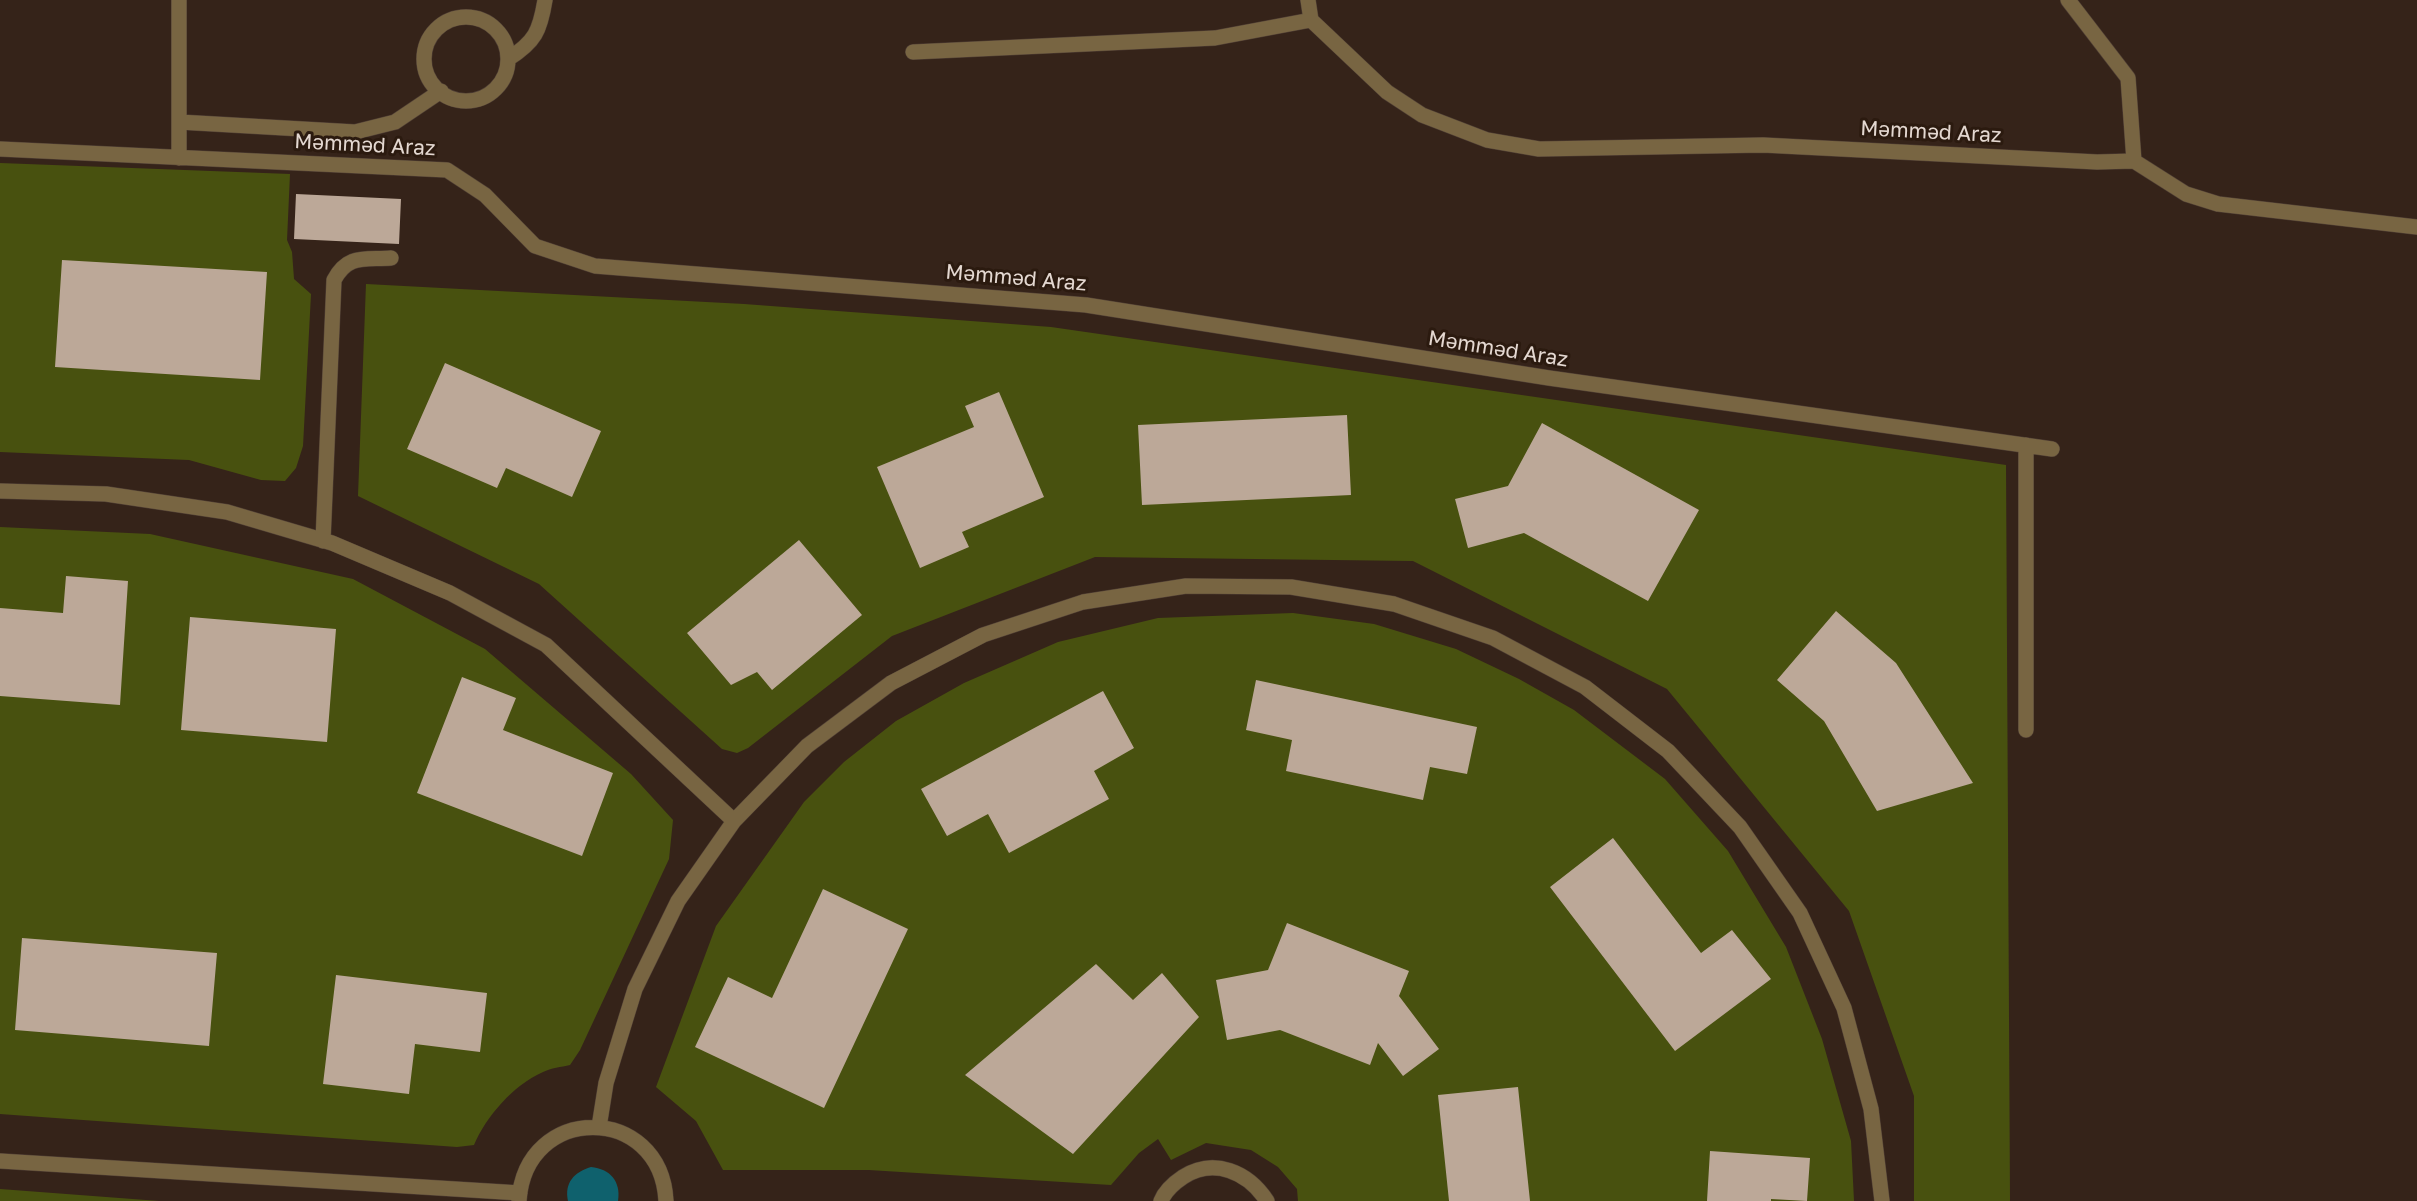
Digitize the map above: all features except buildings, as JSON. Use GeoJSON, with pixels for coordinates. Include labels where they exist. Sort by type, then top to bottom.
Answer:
{"type":"FeatureCollection","features":[{"type":"Feature","properties":{"kind":"street"},"geometry":{"type":"LineString","coordinates":[[179,0],[179,158]]}},
{"type":"Feature","properties":{"kind":"street"},"geometry":{"type":"LineString","coordinates":[[508,58],[527,47],[542,18],[545,0]]}},
{"type":"Feature","properties":{"kind":"street"},"geometry":{"type":"LineString","coordinates":[[913,52],[1215,38],[1311,20],[1308,0]]}},
{"type":"Feature","properties":{"kind":"street"},"geometry":{"type":"LineString","coordinates":[[2068,0],[2128,78],[2134,161],[2186,194],[2218,204],[2417,227]]}},
{"type":"Feature","properties":{"kind":"street"},"geometry":{"type":"LineString","coordinates":[[459,17],[474,17],[487,22],[502,38],[508,58],[506,73],[498,86],[487,95],[474,100],[459,100],[441,91],[434,86],[427,73],[424,59],[427,44],[434,32],[445,22],[459,17]]}},
{"type":"Feature","properties":{"kind":"street","name":"Məmməd Araz"},"geometry":{"type":"LineString","coordinates":[[1311,20],[1387,92],[1422,115],[1487,140],[1539,149],[1762,145],[2097,162],[2134,161]]}},
{"type":"Feature","properties":{"kind":"street"},"geometry":{"type":"LineString","coordinates":[[179,122],[355,132],[396,122],[441,91]]}},
{"type":"Feature","properties":{"kind":"street","name":"Məmməd Araz"},"geometry":{"type":"LineString","coordinates":[[0,149],[447,170],[485,195],[535,246],[595,266],[1086,304],[1549,378],[2052,449]]}},
{"type":"Feature","properties":{"kind":"street"},"geometry":{"type":"LineString","coordinates":[[323,541],[334,280],[341,267],[356,260],[391,258]]}},
{"type":"Feature","properties":{"kind":"street"},"geometry":{"type":"LineString","coordinates":[[2026,445],[2026,730]]}},
{"type":"Feature","properties":{"kind":"street"},"geometry":{"type":"LineString","coordinates":[[0,491],[106,494],[227,512],[323,541],[450,593],[546,645],[735,821]]}},
{"type":"Feature","properties":{"kind":"street"},"geometry":{"type":"LineString","coordinates":[[598,1127],[606,1083],[635,989],[678,901],[735,821],[807,746],[891,683],[983,635],[1083,602],[1186,586],[1291,587],[1394,604],[1493,638],[1585,687],[1668,751],[1740,827],[1800,913],[1844,1008],[1871,1108],[1882,1201]]}},
{"type":"Feature","properties":{"kind":"street"},"geometry":{"type":"LineString","coordinates":[[0,1161],[520,1197],[521,1180],[529,1163],[540,1149],[555,1137],[572,1129],[598,1127],[610,1128],[630,1136],[646,1149],[659,1167],[666,1187],[666,1201],[671,1201]]}},
{"type":"Feature","properties":{"kind":"street"},"geometry":{"type":"LineString","coordinates":[[1161,1201],[1175,1182],[1192,1171],[1207,1167],[1228,1169],[1242,1175],[1259,1188],[1267,1201]]}},
{"type":"Feature","properties":{"kind":"green space"},"geometry":{"type":"Polygon","coordinates":[[[0,163],[290,174],[287,240],[292,252],[294,279],[311,294],[303,446],[296,468],[285,481],[261,480],[189,460],[0,452],[0,163]]]}},
{"type":"Feature","properties":{"kind":"green space"},"geometry":{"type":"Polygon","coordinates":[[[366,284],[744,304],[1051,327],[2006,465],[2010,1201],[1914,1201],[1914,1096],[1849,911],[1667,689],[1413,561],[1095,557],[892,636],[748,748],[737,753],[722,749],[539,584],[358,496],[366,284]]]}},
{"type":"Feature","properties":{"kind":"green space"},"geometry":{"type":"Polygon","coordinates":[[[0,527],[150,534],[353,579],[485,649],[631,774],[673,820],[669,859],[580,1050],[570,1065],[546,1071],[521,1085],[493,1113],[474,1145],[457,1147],[0,1114],[0,527]]]}},
{"type":"Feature","properties":{"kind":"green space"},"geometry":{"type":"Polygon","coordinates":[[[1293,613],[1374,624],[1456,649],[1519,679],[1574,710],[1665,779],[1728,851],[1786,947],[1822,1039],[1851,1141],[1854,1201],[1298,1201],[1297,1189],[1278,1167],[1251,1150],[1206,1143],[1171,1160],[1158,1139],[1139,1153],[1111,1185],[869,1170],[723,1170],[696,1121],[656,1087],[716,926],[804,802],[844,762],[896,721],[964,683],[1058,642],[1158,618],[1293,613]]]}},
{"type":"Feature","properties":{"kind":"green space"},"geometry":{"type":"Polygon","coordinates":[[[0,1189],[159,1201],[0,1201],[0,1189]]]}},
{"type":"Feature","properties":{"kind":"water"},"geometry":{"type":"Polygon","coordinates":[[[591,1167],[604,1170],[613,1177],[618,1188],[618,1201],[568,1201],[568,1189],[572,1179],[591,1167]]]}}]}
